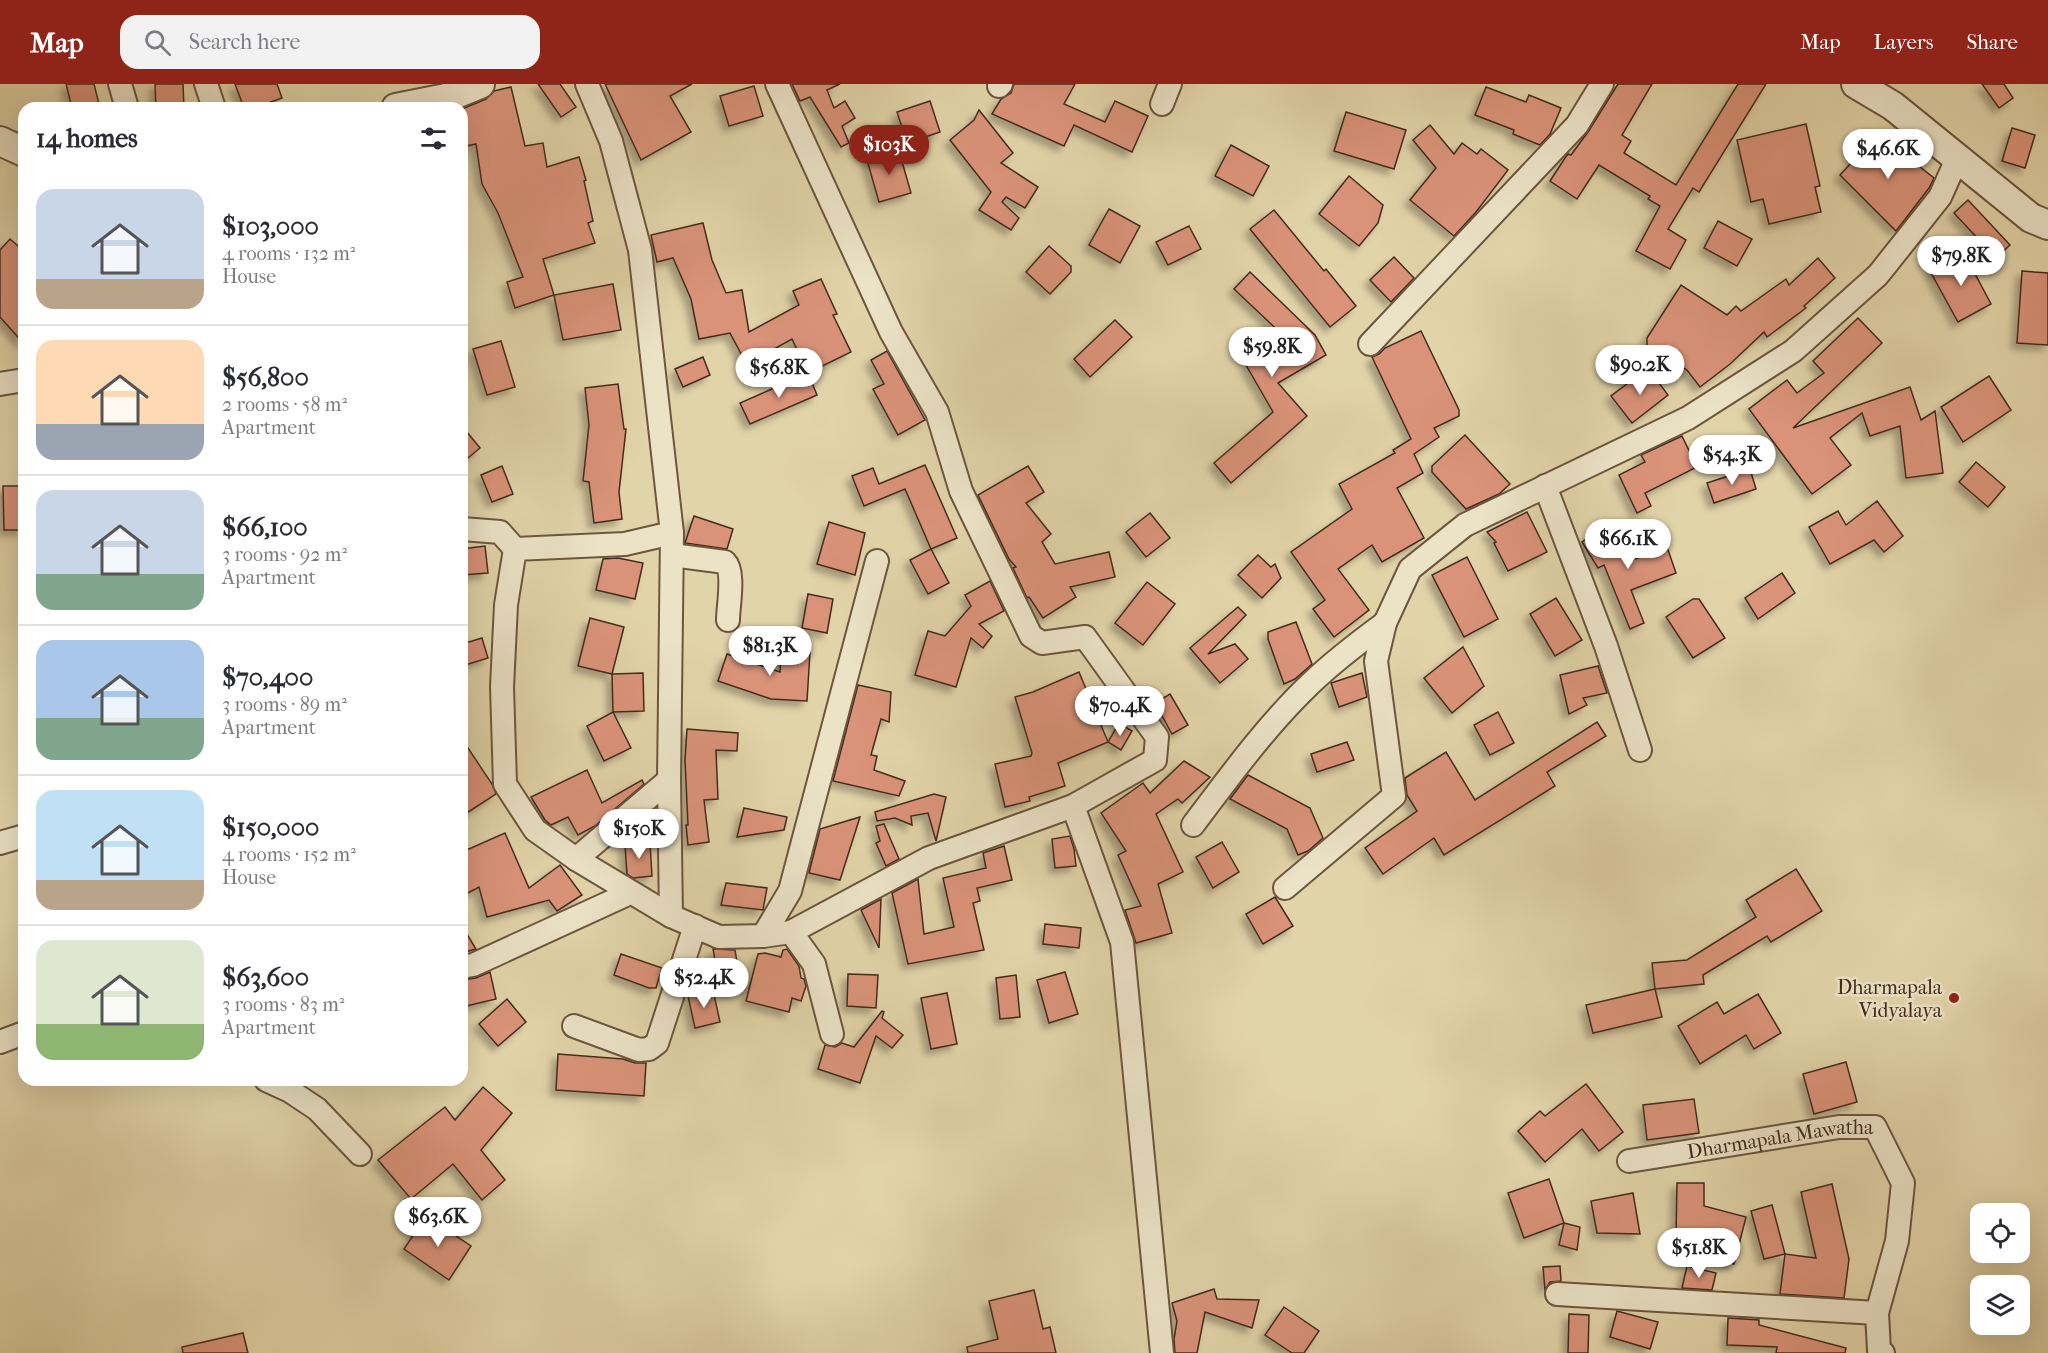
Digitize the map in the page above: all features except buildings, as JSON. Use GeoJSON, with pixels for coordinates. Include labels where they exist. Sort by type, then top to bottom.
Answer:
{"type":"FeatureCollection","features":[{"type":"Feature","properties":{"kind":"street"},"geometry":{"type":"LineString","coordinates":[[120,84],[126,102]]}},
{"type":"Feature","properties":{"kind":"street"},"geometry":{"type":"LineString","coordinates":[[206,84],[212,102]]}},
{"type":"Feature","properties":{"kind":"street"},"geometry":{"type":"LineString","coordinates":[[426,102],[446,98],[480,84]]}},
{"type":"Feature","properties":{"kind":"street"},"geometry":{"type":"LineString","coordinates":[[587,84],[611,141],[639,250],[672,544],[670,916]]}},
{"type":"Feature","properties":{"kind":"street"},"geometry":{"type":"LineString","coordinates":[[515,549],[506,605],[502,675],[505,784],[535,830],[630,893],[670,916],[719,937],[763,936],[791,932],[929,858],[1073,806],[1155,760],[1157,737],[1085,637],[1042,643],[1031,636],[961,491],[937,412],[891,332],[777,84]]}},
{"type":"Feature","properties":{"kind":"street"},"geometry":{"type":"LineString","coordinates":[[1370,344],[1576,125],[1602,84]]}},
{"type":"Feature","properties":{"kind":"street"},"geometry":{"type":"LineString","coordinates":[[1856,84],[1893,106],[2031,218],[2048,225]]}},
{"type":"Feature","properties":{"kind":"street"},"geometry":{"type":"LineString","coordinates":[[0,141],[18,149]]}},
{"type":"Feature","properties":{"kind":"street"},"geometry":{"type":"LineString","coordinates":[[1285,888],[1394,796],[1376,661],[1385,623],[1410,569],[1465,525],[1688,418],[1793,351],[1878,275],[1940,197],[1957,159]]}},
{"type":"Feature","properties":{"kind":"street"},"geometry":{"type":"LineString","coordinates":[[0,384],[18,381]]}},
{"type":"Feature","properties":{"kind":"street"},"geometry":{"type":"LineString","coordinates":[[1545,486],[1606,646],[1640,750]]}},
{"type":"Feature","properties":{"kind":"street"},"geometry":{"type":"LineString","coordinates":[[468,529],[500,532],[515,549]]}},
{"type":"Feature","properties":{"kind":"street"},"geometry":{"type":"LineString","coordinates":[[515,549],[672,544],[725,562],[729,566],[728,620]]}},
{"type":"Feature","properties":{"kind":"street"},"geometry":{"type":"LineString","coordinates":[[763,936],[790,891],[877,561]]}},
{"type":"Feature","properties":{"kind":"street"},"geometry":{"type":"LineString","coordinates":[[1193,825],[1247,754],[1310,684],[1358,642],[1385,623]]}},
{"type":"Feature","properties":{"kind":"street"},"geometry":{"type":"LineString","coordinates":[[576,859],[669,780]]}},
{"type":"Feature","properties":{"kind":"street"},"geometry":{"type":"LineString","coordinates":[[1073,806],[1122,942],[1162,1353]]}},
{"type":"Feature","properties":{"kind":"street"},"geometry":{"type":"LineString","coordinates":[[0,843],[18,838]]}},
{"type":"Feature","properties":{"kind":"street"},"geometry":{"type":"LineString","coordinates":[[468,966],[630,893]]}},
{"type":"Feature","properties":{"kind":"street"},"geometry":{"type":"LineString","coordinates":[[574,1026],[639,1050],[649,1049],[657,1043],[694,926]]}},
{"type":"Feature","properties":{"kind":"street"},"geometry":{"type":"LineString","coordinates":[[791,932],[814,964],[832,1034]]}},
{"type":"Feature","properties":{"kind":"street"},"geometry":{"type":"LineString","coordinates":[[0,1042],[18,1035]]}},
{"type":"Feature","properties":{"kind":"street"},"geometry":{"type":"LineString","coordinates":[[279,1086],[317,1109],[360,1154]]}},
{"type":"Feature","properties":{"kind":"street","name":"Dharmapala Mawatha"},"geometry":{"type":"LineString","coordinates":[[1629,1161],[1839,1126],[1875,1127],[1903,1183],[1897,1241],[1876,1312],[1879,1350],[1883,1353]]}},
{"type":"Feature","properties":{"kind":"street"},"geometry":{"type":"LineString","coordinates":[[1557,1294],[1876,1312]]}},
{"type":"Feature","properties":{"kind":"place","name":"Dharmapala Vidyalaya"},"geometry":{"type":"Point","coordinates":[1954,998]}}]}
